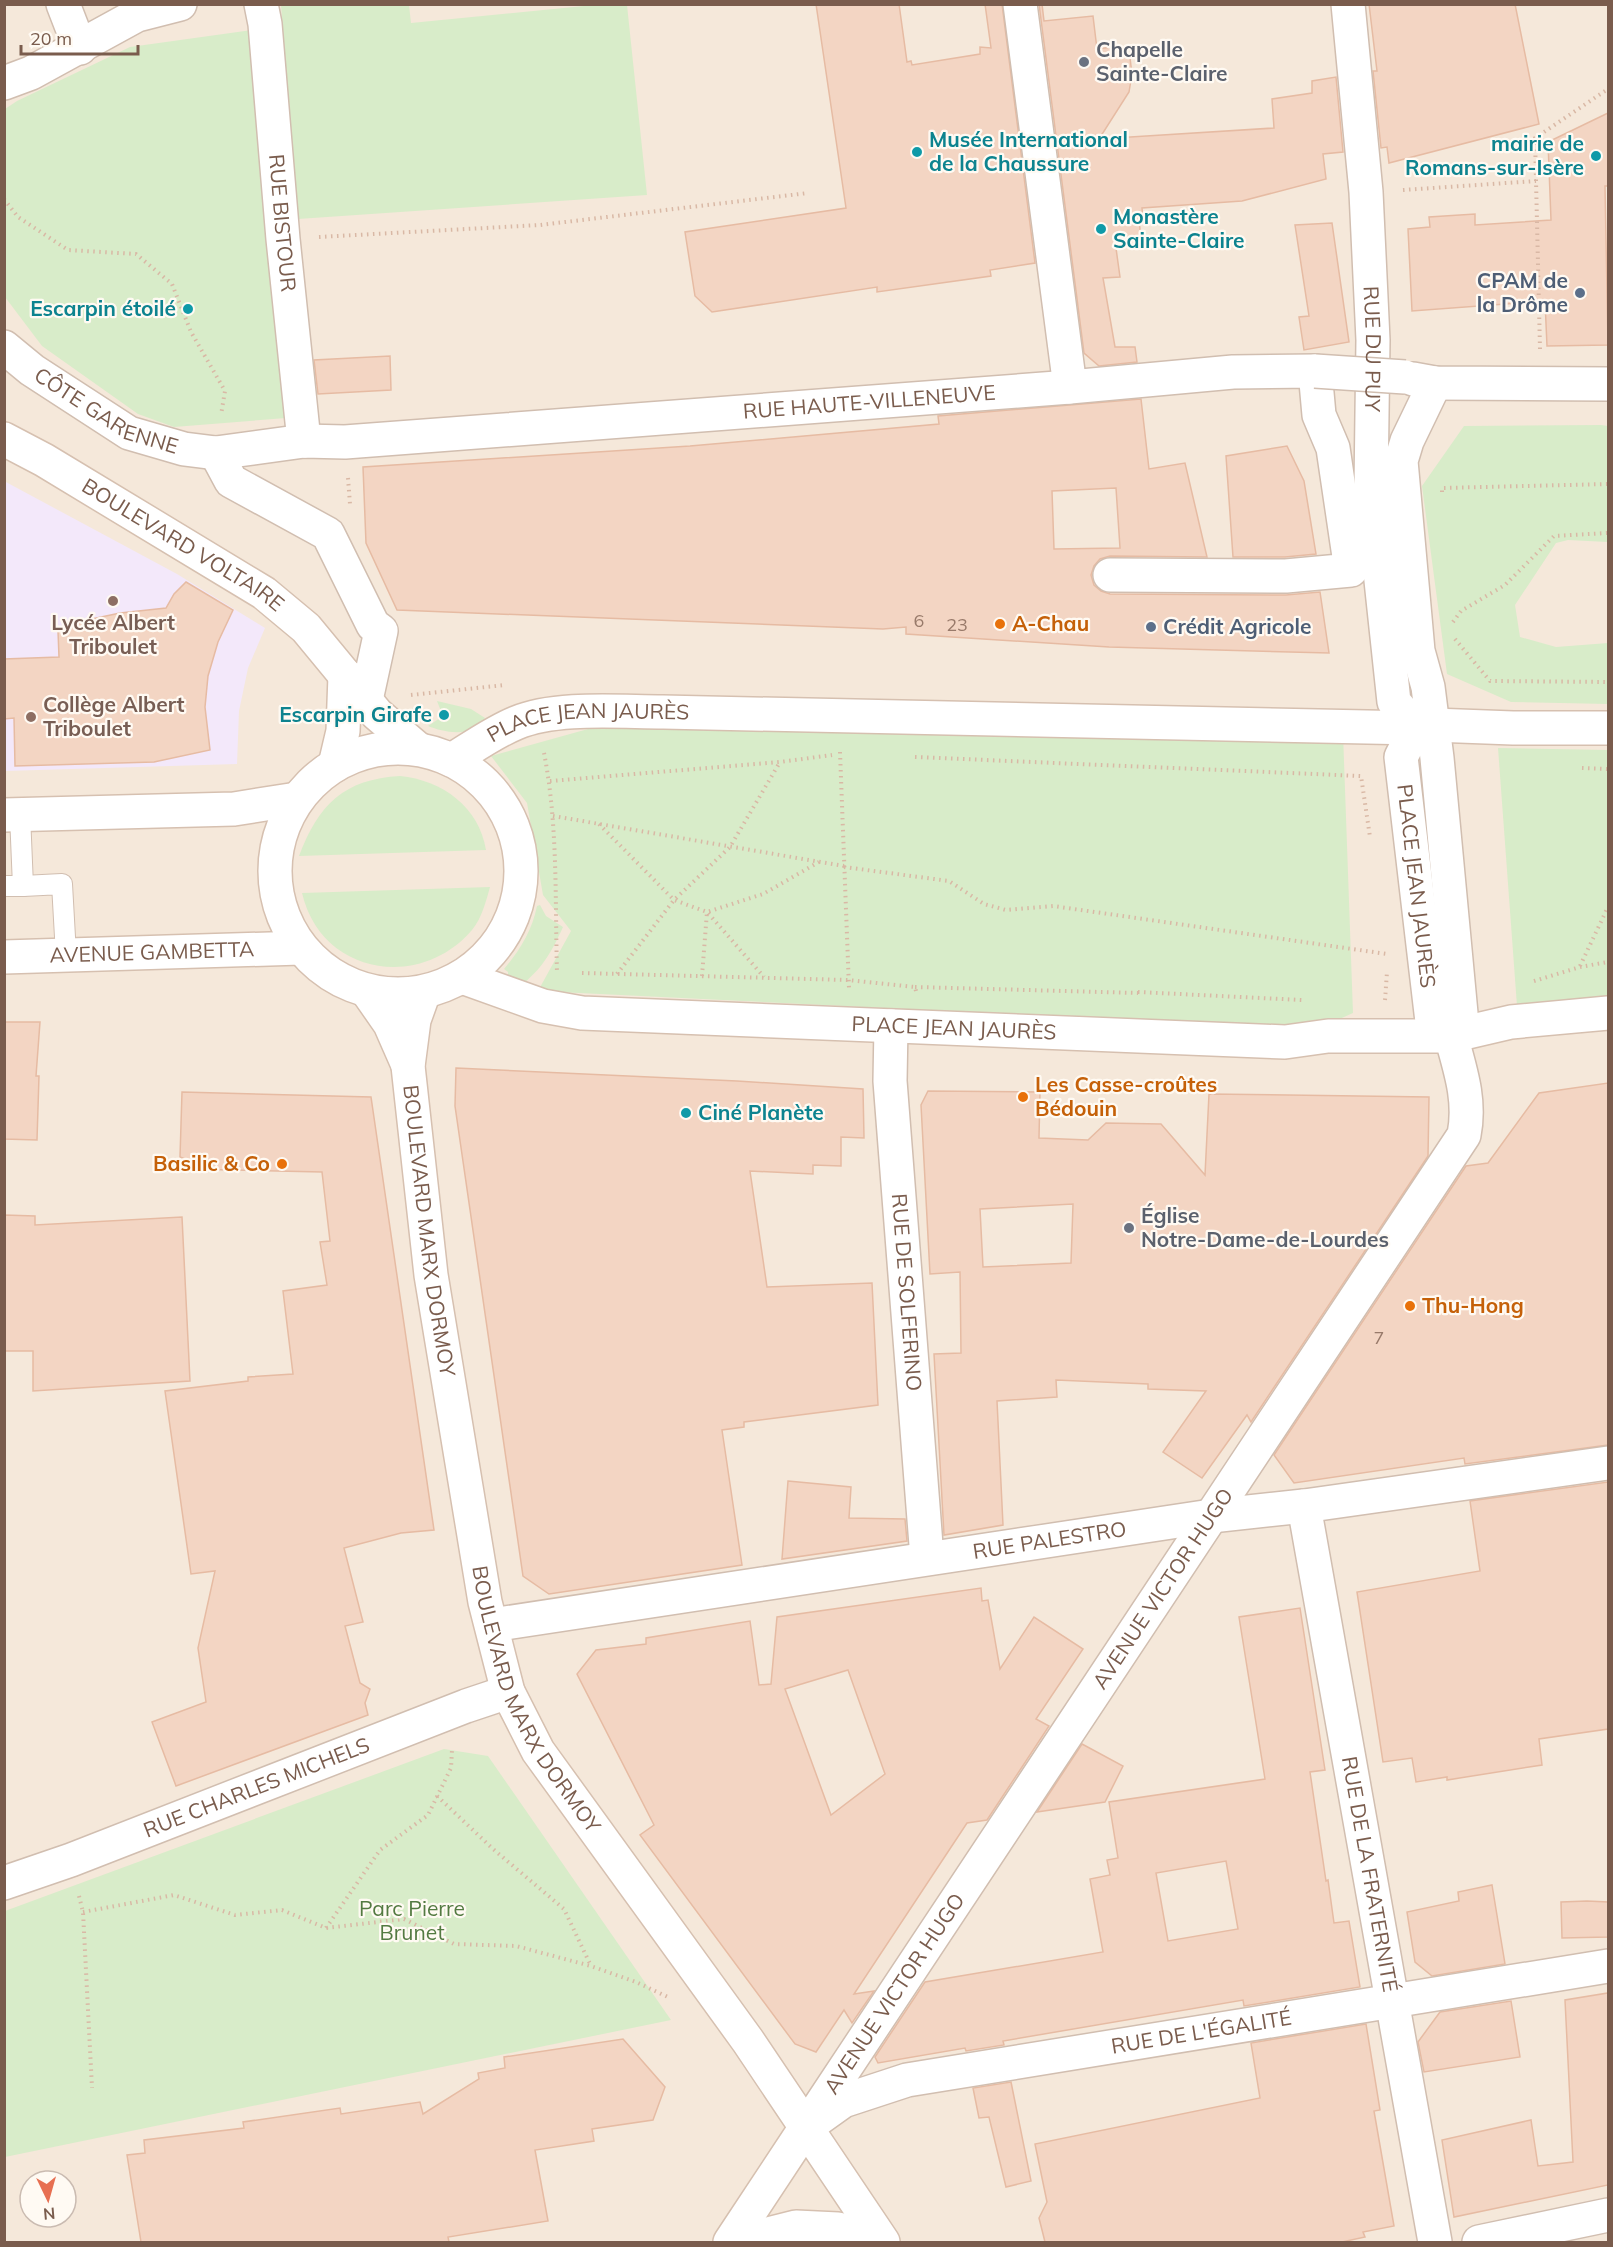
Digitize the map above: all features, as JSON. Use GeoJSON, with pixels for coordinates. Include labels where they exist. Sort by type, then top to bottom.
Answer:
{"type":"FeatureCollection","features":[{"type":"Feature","properties":{"kind":"street"},"geometry":{"type":"LineString","coordinates":[[63,4],[80,48]]}},
{"type":"Feature","properties":{"kind":"street"},"geometry":{"type":"LineString","coordinates":[[4,83],[31,73],[80,48],[137,15],[180,4]]}},
{"type":"Feature","properties":{"kind":"street","name":"RUE BISTOUR"},"geometry":{"type":"LineString","coordinates":[[261,4],[265,24],[283,239],[304,441]]}},
{"type":"Feature","properties":{"kind":"street"},"geometry":{"type":"LineString","coordinates":[[1020,4],[1070,387]]}},
{"type":"Feature","properties":{"kind":"street","name":"RUE DU PUY"},"geometry":{"type":"LineString","coordinates":[[1348,4],[1366,192],[1373,340],[1371,487],[1394,702],[1425,726]]}},
{"type":"Feature","properties":{"kind":"street","name":"CÔTE GARENNE"},"geometry":{"type":"LineString","coordinates":[[4,347],[32,370],[129,433],[184,449],[216,453],[304,441]]}},
{"type":"Feature","properties":{"kind":"street"},"geometry":{"type":"LineString","coordinates":[[1110,575],[1286,576],[1351,570],[1333,448],[1319,415],[1315,371]]}},
{"type":"Feature","properties":{"kind":"street","name":"RUE HAUTE-VILLENEUVE"},"geometry":{"type":"LineString","coordinates":[[304,441],[345,442],[1070,387],[1233,372],[1315,371],[1420,380],[1540,385],[1608,384]]}},
{"type":"Feature","properties":{"kind":"street","name":"PLACE JEAN JAURÈS"},"geometry":{"type":"LineString","coordinates":[[1420,380],[1401,462],[1418,651],[1428,687],[1425,726],[1462,1024],[1466,1032]]}},
{"type":"Feature","properties":{"kind":"street","name":"BOULEVARD VOLTAIRE"},"geometry":{"type":"LineString","coordinates":[[4,438],[145,519],[264,593],[306,628],[377,714],[418,749]]}},
{"type":"Feature","properties":{"kind":"street"},"geometry":{"type":"LineString","coordinates":[[216,453],[231,482],[328,534],[373,626],[381,631],[366,700]]}},
{"type":"Feature","properties":{"kind":"street"},"geometry":{"type":"LineString","coordinates":[[335,765],[343,731],[345,675]]}},
{"type":"Feature","properties":{"kind":"street","name":"PLACE JEAN JAURÈS"},"geometry":{"type":"LineString","coordinates":[[452,760],[516,723],[537,717],[589,712],[1608,728]]}},
{"type":"Feature","properties":{"kind":"street"},"geometry":{"type":"LineString","coordinates":[[418,749],[440,754],[480,778],[502,804],[516,833],[522,866],[519,899],[507,930],[488,957],[462,977],[424,992],[396,994],[367,991],[339,980],[314,963],[286,925],[278,900],[274,873],[279,839],[284,822],[297,800],[311,783],[335,765],[373,750],[418,749]]}},
{"type":"Feature","properties":{"kind":"street"},"geometry":{"type":"LineString","coordinates":[[12,815],[234,809],[297,800]]}},
{"type":"Feature","properties":{"kind":"street","name":"AVENUE GAMBETTA"},"geometry":{"type":"LineString","coordinates":[[4,957],[301,948]]}},
{"type":"Feature","properties":{"kind":"street","name":"PLACE JEAN JAURÈS"},"geometry":{"type":"LineString","coordinates":[[462,977],[543,1006],[582,1013],[1285,1042],[1328,1036],[1466,1032],[1511,1022],[1608,1012]]}},
{"type":"Feature","properties":{"kind":"street","name":"BOULEVARD MARX DORMOY"},"geometry":{"type":"LineString","coordinates":[[367,991],[390,1024],[408,1066]]}},
{"type":"Feature","properties":{"kind":"street","name":"BOULEVARD MARX DORMOY"},"geometry":{"type":"LineString","coordinates":[[424,992],[414,1020],[408,1066],[431,1275],[485,1602],[508,1692],[538,1751],[748,2041],[882,2241]]}},
{"type":"Feature","properties":{"kind":"street","name":"RUE DE SOLFERINO"},"geometry":{"type":"LineString","coordinates":[[891,1026],[890,1081],[927,1558]]}},
{"type":"Feature","properties":{"kind":"street","name":"AVENUE VICTOR HUGO"},"geometry":{"type":"LineString","coordinates":[[730,2242],[1464,1135],[1467,1118],[1466,1032]]}},
{"type":"Feature","properties":{"kind":"street","name":"RUE PALESTRO"},"geometry":{"type":"LineString","coordinates":[[492,1625],[1211,1516],[1304,1506],[1608,1463]]}},
{"type":"Feature","properties":{"kind":"street","name":"RUE DE LA FRATERNITÉ"},"geometry":{"type":"LineString","coordinates":[[1304,1506],[1435,2242]]}},
{"type":"Feature","properties":{"kind":"street","name":"RUE CHARLES MICHELS"},"geometry":{"type":"LineString","coordinates":[[4,1883],[71,1860],[508,1692]]}},
{"type":"Feature","properties":{"kind":"street","name":"RUE DE L'ÉGALITÉ"},"geometry":{"type":"LineString","coordinates":[[806,2127],[843,2101],[907,2080],[1608,1966]]}},
{"type":"Feature","properties":{"kind":"street"},"geometry":{"type":"LineString","coordinates":[[1479,2242],[1608,2215]]}},
{"type":"Feature","properties":{"kind":"street"},"geometry":{"type":"LineString","coordinates":[[737,2242],[796,2227],[838,2229],[882,2241]]}},
{"type":"Feature","properties":{"kind":"lane"},"geometry":{"type":"LineString","coordinates":[[12,815],[14,886],[62,884],[66,955]]}},
{"type":"Feature","properties":{"kind":"path"},"geometry":{"type":"LineString","coordinates":[[1540,385],[1535,138],[1608,89]]}},
{"type":"Feature","properties":{"kind":"path"},"geometry":{"type":"LineString","coordinates":[[1366,192],[1536,181]]}},
{"type":"Feature","properties":{"kind":"path"},"geometry":{"type":"LineString","coordinates":[[283,239],[540,225],[808,193]]}},
{"type":"Feature","properties":{"kind":"path"},"geometry":{"type":"LineString","coordinates":[[4,199],[18,217],[68,250],[136,254],[172,284],[192,332],[225,391],[216,453]]}},
{"type":"Feature","properties":{"kind":"path"},"geometry":{"type":"LineString","coordinates":[[1442,500],[1442,488],[1608,484]]}},
{"type":"Feature","properties":{"kind":"path"},"geometry":{"type":"LineString","coordinates":[[1448,630],[1461,611],[1505,585],[1554,536],[1608,533]]}},
{"type":"Feature","properties":{"kind":"path"},"geometry":{"type":"LineString","coordinates":[[1454,639],[1490,681],[1608,682]]}},
{"type":"Feature","properties":{"kind":"path"},"geometry":{"type":"LineString","coordinates":[[840,715],[850,1024]]}},
{"type":"Feature","properties":{"kind":"path"},"geometry":{"type":"LineString","coordinates":[[537,717],[550,781],[553,816],[558,973],[543,1006]]}},
{"type":"Feature","properties":{"kind":"path"},"geometry":{"type":"LineString","coordinates":[[550,781],[852,754]]}},
{"type":"Feature","properties":{"kind":"path"},"geometry":{"type":"LineString","coordinates":[[911,757],[1361,776],[1371,843]]}},
{"type":"Feature","properties":{"kind":"path"},"geometry":{"type":"LineString","coordinates":[[617,974],[674,900],[730,847],[780,762]]}},
{"type":"Feature","properties":{"kind":"path"},"geometry":{"type":"LineString","coordinates":[[553,816],[844,866],[949,881],[984,903],[1006,910],[1053,906],[1388,954]]}},
{"type":"Feature","properties":{"kind":"path"},"geometry":{"type":"LineString","coordinates":[[598,824],[674,900],[707,912],[764,977]]}},
{"type":"Feature","properties":{"kind":"path"},"geometry":{"type":"LineString","coordinates":[[707,912],[763,894],[819,861]]}},
{"type":"Feature","properties":{"kind":"path"},"geometry":{"type":"LineString","coordinates":[[1580,967],[1608,907]]}},
{"type":"Feature","properties":{"kind":"path"},"geometry":{"type":"LineString","coordinates":[[702,976],[707,912]]}},
{"type":"Feature","properties":{"kind":"path"},"geometry":{"type":"LineString","coordinates":[[1384,1004],[1388,954],[1386,943]]}},
{"type":"Feature","properties":{"kind":"path"},"geometry":{"type":"LineString","coordinates":[[581,973],[848,980]]}},
{"type":"Feature","properties":{"kind":"path"},"geometry":{"type":"LineString","coordinates":[[1138,992],[1302,1000]]}},
{"type":"Feature","properties":{"kind":"path"},"geometry":{"type":"LineString","coordinates":[[326,1929],[380,1850],[428,1815],[450,1768],[455,1711]]}},
{"type":"Feature","properties":{"kind":"path"},"geometry":{"type":"LineString","coordinates":[[437,1796],[564,1909],[591,1966]]}},
{"type":"Feature","properties":{"kind":"path"},"geometry":{"type":"LineString","coordinates":[[71,1860],[83,1912],[92,2088]]}},
{"type":"Feature","properties":{"kind":"path"},"geometry":{"type":"LineString","coordinates":[[83,1912],[174,1895],[235,1915],[282,1910],[326,1929],[404,1919],[454,1944],[516,1946],[591,1966],[636,1982],[668,1997]]}},
{"type":"Feature","properties":{"kind":"shaded area"},"geometry":{"type":"Polygon","coordinates":[[[5,5],[1608,5],[1608,2242],[5,2242],[5,5]]]}},
{"type":"Feature","properties":{"kind":"shaded area","name":"Lycée Albert Triboulet"},"geometry":{"type":"Polygon","coordinates":[[[4,481],[177,574],[265,628],[248,668],[239,711],[237,764],[5,771],[4,481]]]}},
{"type":"Feature","properties":{"kind":"green space"},"geometry":{"type":"Polygon","coordinates":[[[281,5],[409,5],[411,23],[594,5],[627,5],[647,195],[298,219],[281,5]]]}},
{"type":"Feature","properties":{"kind":"green space"},"geometry":{"type":"Polygon","coordinates":[[[252,30],[286,418],[174,427],[138,414],[42,346],[5,297],[5,109],[17,101],[130,47],[252,30]]]}},
{"type":"Feature","properties":{"kind":"green space"},"geometry":{"type":"Polygon","coordinates":[[[1464,426],[1608,426],[1608,542],[1568,540],[1556,543],[1515,605],[1520,637],[1556,647],[1608,643],[1608,704],[1511,702],[1447,674],[1422,486],[1464,426]]]}},
{"type":"Feature","properties":{"kind":"green space"},"geometry":{"type":"Polygon","coordinates":[[[437,701],[471,709],[485,718],[474,729],[467,731],[451,732],[428,726],[443,716],[437,701]]]}},
{"type":"Feature","properties":{"kind":"green space"},"geometry":{"type":"Polygon","coordinates":[[[606,724],[1343,733],[1353,1013],[1317,1029],[538,991],[571,931],[543,895],[527,803],[491,756],[606,724]]]}},
{"type":"Feature","properties":{"kind":"green space"},"geometry":{"type":"Polygon","coordinates":[[[1498,748],[1608,750],[1608,998],[1517,1006],[1498,748]]]}},
{"type":"Feature","properties":{"kind":"green space"},"geometry":{"type":"Polygon","coordinates":[[[400,776],[430,783],[456,798],[476,821],[486,850],[299,856],[315,822],[336,798],[348,789],[363,783],[400,776]]]}},
{"type":"Feature","properties":{"kind":"green space"},"geometry":{"type":"Polygon","coordinates":[[[490,887],[483,909],[472,930],[451,949],[426,961],[400,967],[375,965],[350,957],[329,942],[313,921],[302,893],[490,887]]]}},
{"type":"Feature","properties":{"kind":"green space"},"geometry":{"type":"Polygon","coordinates":[[[540,905],[546,916],[563,927],[547,958],[523,984],[508,977],[508,972],[504,969],[525,940],[537,906],[540,905]]]}},
{"type":"Feature","properties":{"kind":"green space","name":"Parc Pierre Brunet"},"geometry":{"type":"Polygon","coordinates":[[[444,1749],[488,1756],[671,2020],[5,2157],[5,1911],[444,1749]]]}},
{"type":"Feature","properties":{"kind":"building","name":"Musée International de la Chaussure"},"geometry":{"type":"Polygon","coordinates":[[[816,4],[899,4],[907,62],[911,61],[912,65],[980,54],[980,47],[991,48],[985,4],[1002,4],[1035,263],[990,270],[991,276],[877,292],[877,287],[712,312],[695,296],[685,232],[846,208],[816,4]]]}},
{"type":"Feature","properties":{"kind":"building","name":"Monastère Sainte-Claire"},"geometry":{"type":"Polygon","coordinates":[[[1039,4],[1042,4],[1044,21],[1093,16],[1097,49],[1120,46],[1130,58],[1132,74],[1129,92],[1099,139],[1274,128],[1272,99],[1312,93],[1312,81],[1336,77],[1343,152],[1323,154],[1326,179],[1242,201],[1142,208],[1143,219],[1139,219],[1141,239],[1115,241],[1120,277],[1103,278],[1115,347],[1135,347],[1137,362],[1099,366],[1084,353],[1039,4]]]}},
{"type":"Feature","properties":{"kind":"building"},"geometry":{"type":"Polygon","coordinates":[[[1369,4],[1515,4],[1539,124],[1389,163],[1387,147],[1381,148],[1373,71],[1377,71],[1369,4]]]}},
{"type":"Feature","properties":{"kind":"building"},"geometry":{"type":"Polygon","coordinates":[[[1608,113],[1608,186],[1605,186],[1608,345],[1547,346],[1545,301],[1412,311],[1408,229],[1430,227],[1429,217],[1475,214],[1475,225],[1551,220],[1548,142],[1608,113]]]}},
{"type":"Feature","properties":{"kind":"building"},"geometry":{"type":"Polygon","coordinates":[[[1332,223],[1349,342],[1304,350],[1299,317],[1309,316],[1295,225],[1332,223]]]}},
{"type":"Feature","properties":{"kind":"building"},"geometry":{"type":"Polygon","coordinates":[[[390,356],[391,390],[318,394],[314,360],[390,356]]]}},
{"type":"Feature","properties":{"kind":"building"},"geometry":{"type":"Polygon","coordinates":[[[1141,399],[1149,469],[1185,463],[1207,557],[1110,556],[1100,559],[1094,566],[1091,575],[1094,585],[1110,594],[1286,595],[1320,592],[1329,653],[1109,647],[906,634],[906,627],[883,629],[397,610],[366,543],[363,467],[690,446],[939,424],[938,416],[1141,399]],[[1116,488],[1052,491],[1054,549],[1120,548],[1116,488]]]}},
{"type":"Feature","properties":{"kind":"building"},"geometry":{"type":"Polygon","coordinates":[[[1287,446],[1304,481],[1316,554],[1285,557],[1233,557],[1226,456],[1287,446]]]}},
{"type":"Feature","properties":{"kind":"building"},"geometry":{"type":"Polygon","coordinates":[[[186,582],[233,610],[218,642],[208,676],[205,707],[210,750],[154,762],[15,766],[14,718],[4,719],[4,659],[59,657],[58,631],[87,620],[120,613],[166,608],[174,594],[186,582]]]}},
{"type":"Feature","properties":{"kind":"building"},"geometry":{"type":"Polygon","coordinates":[[[4,1022],[40,1022],[36,1076],[39,1076],[37,1140],[4,1139],[4,1022]]]}},
{"type":"Feature","properties":{"kind":"building"},"geometry":{"type":"Polygon","coordinates":[[[456,1068],[863,1089],[864,1138],[841,1137],[841,1166],[813,1165],[813,1174],[750,1171],[767,1287],[872,1283],[878,1405],[744,1422],[744,1427],[722,1430],[742,1565],[549,1594],[523,1576],[455,1106],[456,1068]]]}},
{"type":"Feature","properties":{"kind":"building"},"geometry":{"type":"Polygon","coordinates":[[[1608,1083],[1608,1445],[1465,1464],[1464,1458],[1294,1483],[1274,1455],[1466,1166],[1488,1163],[1539,1093],[1608,1083]]]}},
{"type":"Feature","properties":{"kind":"building"},"geometry":{"type":"Polygon","coordinates":[[[928,1091],[1040,1092],[1039,1138],[1088,1140],[1106,1123],[1161,1124],[1205,1175],[1209,1094],[1429,1097],[1428,1156],[1251,1422],[1247,1415],[1202,1478],[1163,1452],[1206,1391],[1148,1389],[1148,1384],[1056,1380],[1057,1397],[997,1401],[1003,1525],[944,1535],[934,1354],[961,1353],[960,1272],[930,1274],[921,1105],[928,1091]],[[1073,1204],[980,1209],[983,1267],[1071,1263],[1073,1204]]]}},
{"type":"Feature","properties":{"kind":"building"},"geometry":{"type":"Polygon","coordinates":[[[182,1092],[371,1097],[434,1530],[401,1533],[344,1548],[363,1622],[345,1626],[360,1683],[370,1689],[365,1703],[368,1715],[176,1786],[152,1722],[206,1702],[198,1648],[215,1571],[191,1574],[165,1391],[248,1381],[248,1377],[293,1374],[283,1291],[327,1285],[320,1242],[330,1241],[322,1172],[184,1169],[183,1158],[180,1157],[182,1092]]]}},
{"type":"Feature","properties":{"kind":"building"},"geometry":{"type":"Polygon","coordinates":[[[4,1215],[35,1216],[35,1225],[182,1217],[190,1381],[33,1391],[33,1351],[4,1351],[4,1215]]]}},
{"type":"Feature","properties":{"kind":"building"},"geometry":{"type":"Polygon","coordinates":[[[788,1481],[851,1487],[849,1518],[905,1519],[907,1541],[782,1559],[788,1481]]]}},
{"type":"Feature","properties":{"kind":"building"},"geometry":{"type":"Polygon","coordinates":[[[1608,1482],[1608,1729],[1539,1739],[1542,1765],[1447,1780],[1447,1777],[1416,1782],[1412,1758],[1383,1762],[1357,1592],[1480,1571],[1470,1501],[1608,1482]]]}},
{"type":"Feature","properties":{"kind":"building"},"geometry":{"type":"Polygon","coordinates":[[[981,1588],[982,1601],[988,1600],[1000,1669],[1034,1617],[1083,1649],[1036,1719],[1049,1726],[987,1820],[967,1823],[854,1994],[874,1991],[852,2023],[844,2010],[816,2052],[795,2044],[640,1835],[654,1825],[577,1674],[596,1650],[646,1644],[646,1638],[750,1621],[759,1685],[771,1684],[777,1617],[981,1588]],[[848,1670],[785,1689],[831,1815],[885,1774],[848,1670]]]}},
{"type":"Feature","properties":{"kind":"building"},"geometry":{"type":"Polygon","coordinates":[[[1300,1608],[1325,1770],[1310,1772],[1326,1881],[1328,1880],[1334,1923],[1349,1921],[1360,1987],[1244,2006],[1243,2000],[1003,2041],[1004,2045],[966,2051],[965,2048],[878,2063],[875,2057],[925,1982],[1103,1952],[1090,1879],[1110,1875],[1107,1860],[1118,1858],[1109,1802],[1265,1779],[1239,1617],[1300,1608]],[[1226,1861],[1156,1873],[1168,1941],[1238,1929],[1226,1861]]]}},
{"type":"Feature","properties":{"kind":"building"},"geometry":{"type":"Polygon","coordinates":[[[1082,1744],[1123,1766],[1105,1802],[1037,1812],[1082,1744]]]}},
{"type":"Feature","properties":{"kind":"building"},"geometry":{"type":"Polygon","coordinates":[[[1492,1885],[1505,1964],[1432,1976],[1415,1962],[1407,1912],[1459,1901],[1458,1892],[1492,1885]]]}},
{"type":"Feature","properties":{"kind":"building"},"geometry":{"type":"Polygon","coordinates":[[[1561,1902],[1608,1902],[1608,1937],[1562,1938],[1561,1902]]]}},
{"type":"Feature","properties":{"kind":"building"},"geometry":{"type":"Polygon","coordinates":[[[1608,1993],[1608,2185],[1454,2217],[1442,2140],[1531,2120],[1538,2166],[1573,2162],[1565,2000],[1608,1993]]]}},
{"type":"Feature","properties":{"kind":"building"},"geometry":{"type":"Polygon","coordinates":[[[1511,2001],[1520,2057],[1424,2072],[1418,2042],[1440,2012],[1511,2001]]]}},
{"type":"Feature","properties":{"kind":"building"},"geometry":{"type":"Polygon","coordinates":[[[1366,2024],[1380,2110],[1374,2111],[1394,2226],[1363,2232],[1365,2237],[1342,2242],[1045,2242],[1039,2218],[1047,2202],[1035,2144],[1260,2098],[1251,2043],[1366,2024]]]}},
{"type":"Feature","properties":{"kind":"building"},"geometry":{"type":"Polygon","coordinates":[[[623,2039],[665,2087],[653,2120],[592,2129],[594,2141],[535,2150],[548,2221],[448,2237],[449,2242],[141,2242],[127,2155],[145,2153],[144,2140],[244,2128],[243,2122],[340,2108],[341,2114],[420,2102],[423,2114],[479,2079],[478,2073],[505,2068],[504,2057],[623,2039]]]}},
{"type":"Feature","properties":{"kind":"building"},"geometry":{"type":"Polygon","coordinates":[[[1011,2082],[1031,2181],[1006,2187],[989,2117],[979,2118],[973,2088],[1011,2082]]]}},
{"type":"Feature","properties":{"kind":"place","name":"Chapelle Sainte-Claire"},"geometry":{"type":"Point","coordinates":[1084,62]}},
{"type":"Feature","properties":{"kind":"place","name":"Musée International de la Chaussure"},"geometry":{"type":"Point","coordinates":[917,152]}},
{"type":"Feature","properties":{"kind":"place","name":"mairie de Romans-sur-Isère"},"geometry":{"type":"Point","coordinates":[1596,156]}},
{"type":"Feature","properties":{"kind":"place","name":"Monastère Sainte-Claire"},"geometry":{"type":"Point","coordinates":[1101,229]}},
{"type":"Feature","properties":{"kind":"place","name":"CPAM de la Drôme"},"geometry":{"type":"Point","coordinates":[1580,293]}},
{"type":"Feature","properties":{"kind":"place","name":"Escarpin étoilé"},"geometry":{"type":"Point","coordinates":[188,309]}},
{"type":"Feature","properties":{"kind":"place","name":"Lycée Albert Triboulet"},"geometry":{"type":"Point","coordinates":[113,601]}},
{"type":"Feature","properties":{"kind":"place","name":"A-Chau"},"geometry":{"type":"Point","coordinates":[1000,624]}},
{"type":"Feature","properties":{"kind":"place","name":"Crédit Agricole"},"geometry":{"type":"Point","coordinates":[1151,627]}},
{"type":"Feature","properties":{"kind":"place","name":"Escarpin Girafe"},"geometry":{"type":"Point","coordinates":[444,715]}},
{"type":"Feature","properties":{"kind":"place","name":"Collège Albert Triboulet"},"geometry":{"type":"Point","coordinates":[31,717]}},
{"type":"Feature","properties":{"kind":"place","name":"Les Casse-croûtes Bédouin"},"geometry":{"type":"Point","coordinates":[1023,1097]}},
{"type":"Feature","properties":{"kind":"place","name":"Ciné Planète"},"geometry":{"type":"Point","coordinates":[686,1113]}},
{"type":"Feature","properties":{"kind":"place","name":"Basilic & Co"},"geometry":{"type":"Point","coordinates":[282,1164]}},
{"type":"Feature","properties":{"kind":"place","name":"Église Notre-Dame-de-Lourdes"},"geometry":{"type":"Point","coordinates":[1129,1228]}},
{"type":"Feature","properties":{"kind":"place","name":"Thu-Hong"},"geometry":{"type":"Point","coordinates":[1410,1306]}}]}
